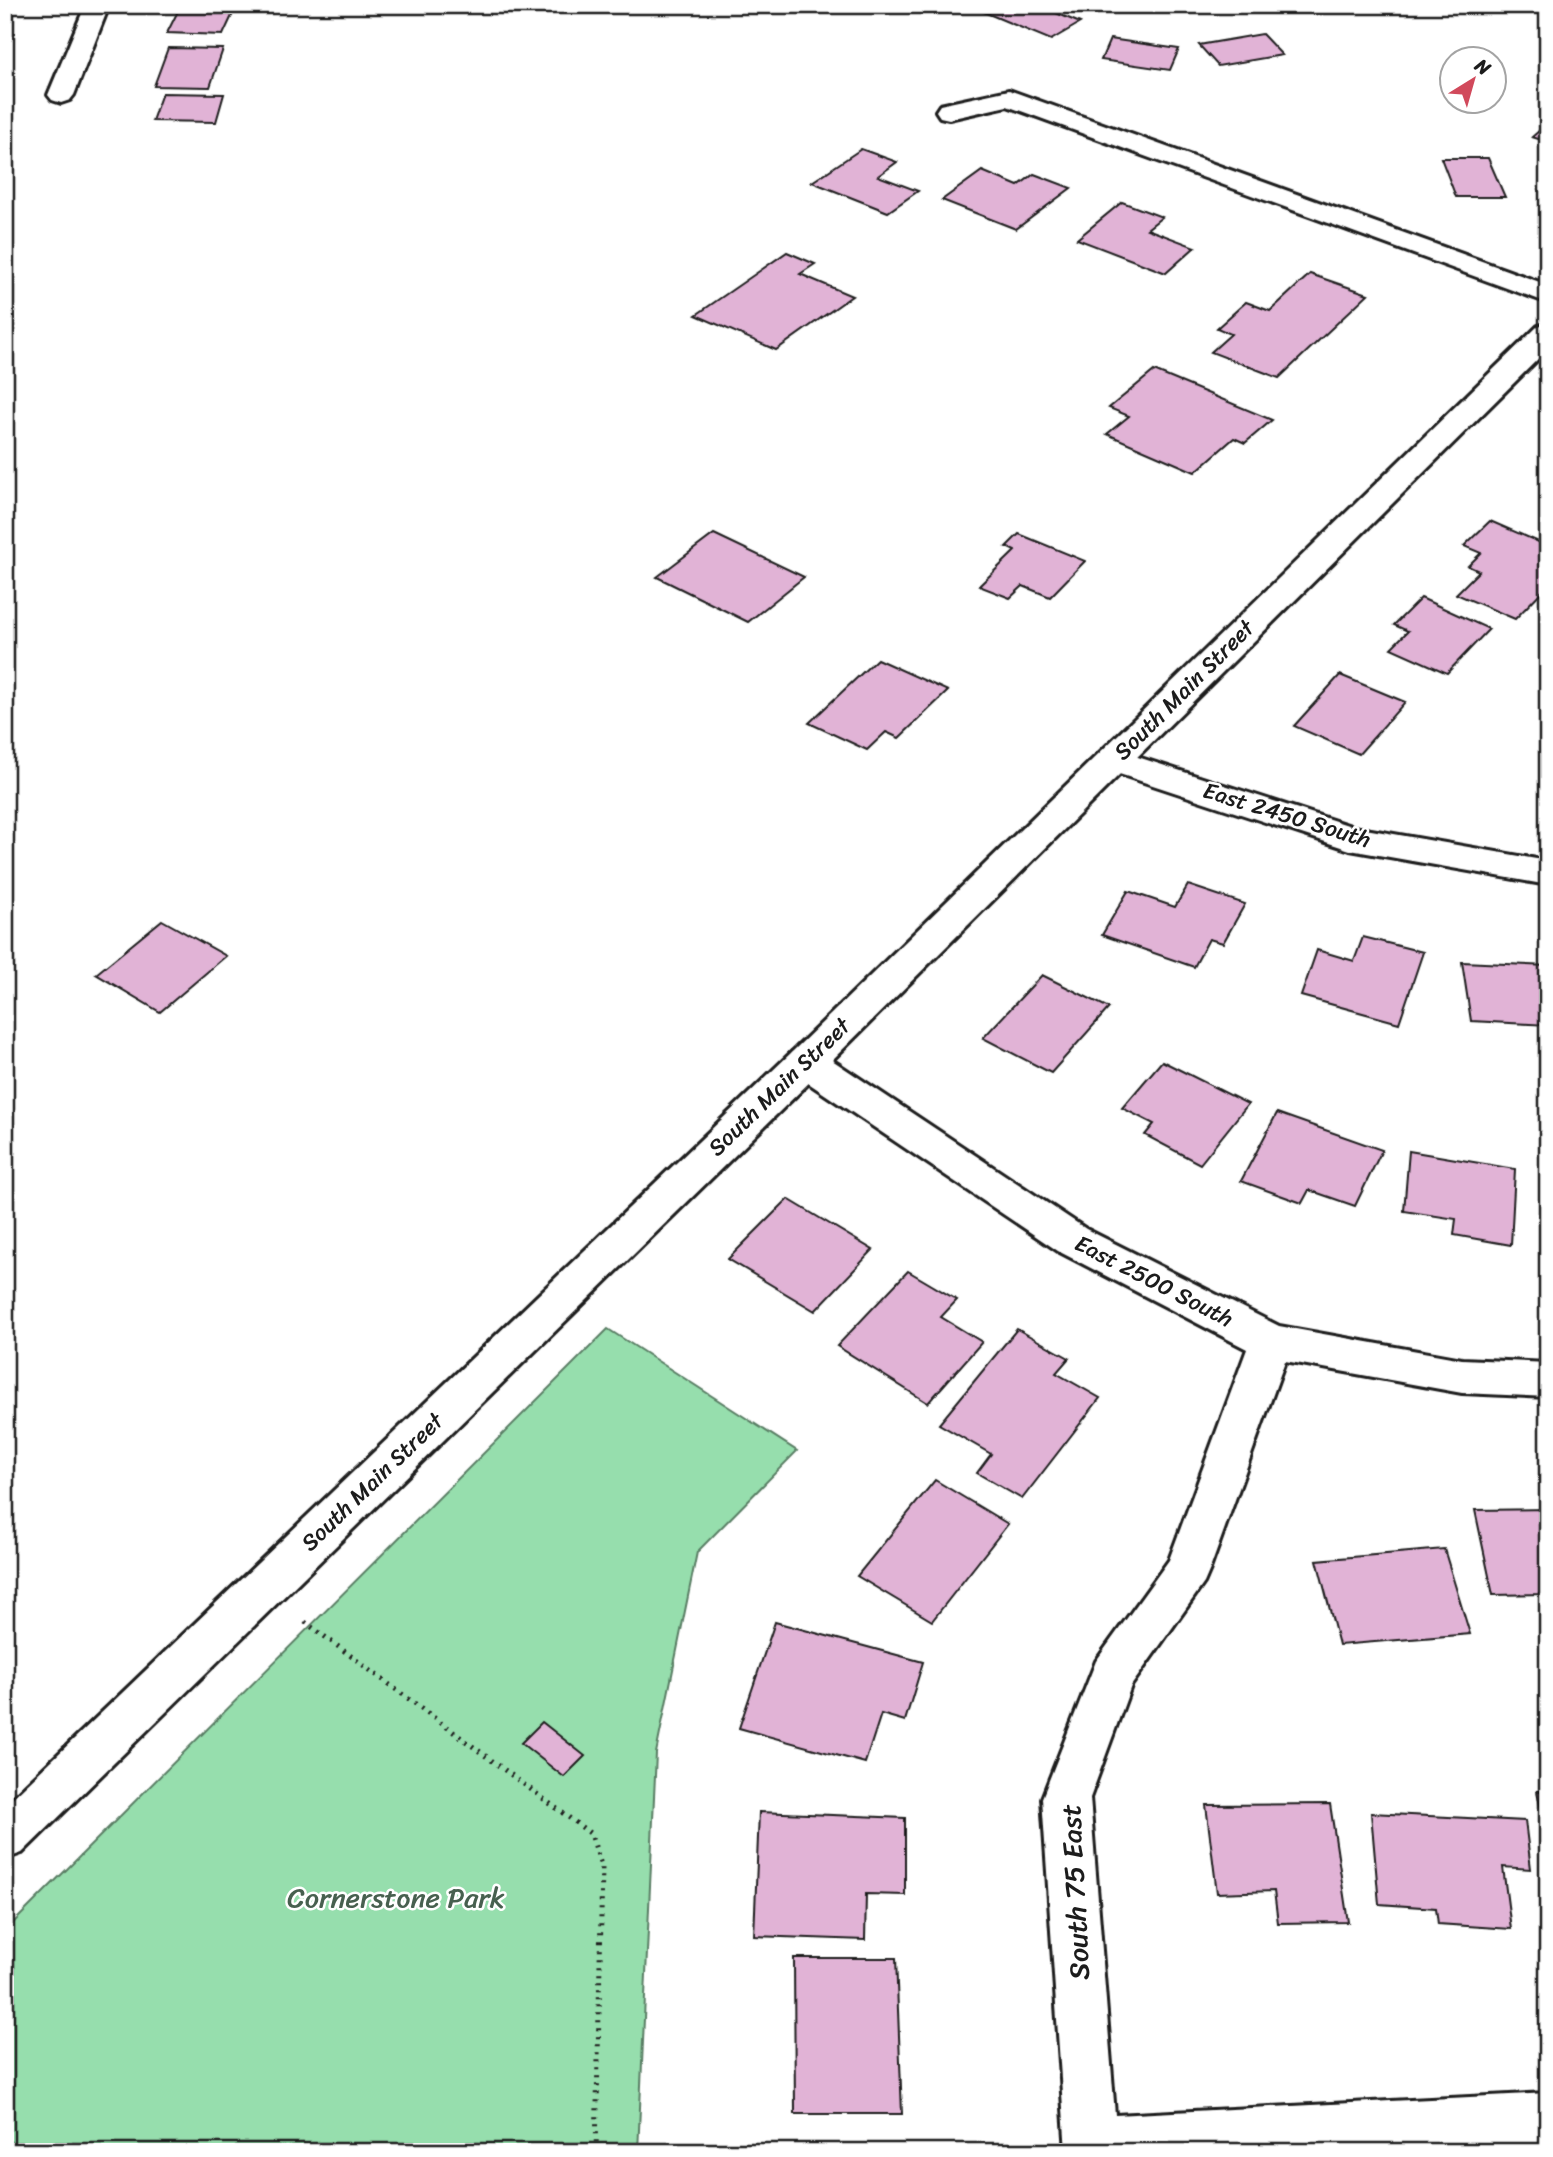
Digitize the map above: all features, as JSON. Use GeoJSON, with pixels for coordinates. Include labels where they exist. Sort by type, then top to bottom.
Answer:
{"type":"FeatureCollection","features":[{"type":"Feature","properties":{"kind":"street"},"geometry":{"type":"LineString","coordinates":[[61,95],[95,10],[91,5]]}},
{"type":"Feature","properties":{"kind":"street"},"geometry":{"type":"LineString","coordinates":[[949,111],[1009,98],[1548,295]]}},
{"type":"Feature","properties":{"kind":"street","name":"South Main Street"},"geometry":{"type":"LineString","coordinates":[[5,1837],[806,1062],[1548,332]]}},
{"type":"Feature","properties":{"kind":"street","name":"East 2450 South"},"geometry":{"type":"LineString","coordinates":[[1113,760],[1350,838],[1548,873]]}},
{"type":"Feature","properties":{"kind":"street","name":"East 2500 South"},"geometry":{"type":"LineString","coordinates":[[806,1062],[1072,1240],[1271,1342],[1462,1376],[1548,1380]]}},
{"type":"Feature","properties":{"kind":"street","name":"South 75 East"},"geometry":{"type":"LineString","coordinates":[[1092,2147],[1066,1798],[1112,1676],[1188,1569],[1271,1342]]}},
{"type":"Feature","properties":{"kind":"street"},"geometry":{"type":"LineString","coordinates":[[1092,2147],[1548,2119]]}},
{"type":"Feature","properties":{"kind":"path"},"geometry":{"type":"LineString","coordinates":[[305,1622],[590,1834],[602,1868],[596,2152]]}},
{"type":"Feature","properties":{"kind":"green space","name":"Cornerstone Park"},"geometry":{"type":"Polygon","coordinates":[[[608,1329],[797,1451],[697,1552],[656,1753],[638,2152],[5,2152],[5,1931],[608,1329]]]}},
{"type":"Feature","properties":{"kind":"building"},"geometry":{"type":"Polygon","coordinates":[[[181,5],[237,5],[223,35],[167,33],[181,5]]]}},
{"type":"Feature","properties":{"kind":"building"},"geometry":{"type":"Polygon","coordinates":[[[967,5],[1037,5],[1080,23],[1051,40],[967,5]]]}},
{"type":"Feature","properties":{"kind":"building"},"geometry":{"type":"Polygon","coordinates":[[[1262,34],[1282,55],[1218,66],[1199,45],[1262,34]]]}},
{"type":"Feature","properties":{"kind":"building"},"geometry":{"type":"Polygon","coordinates":[[[1110,39],[1179,49],[1170,70],[1101,60],[1110,39]]]}},
{"type":"Feature","properties":{"kind":"building"},"geometry":{"type":"Polygon","coordinates":[[[168,48],[223,49],[210,87],[154,86],[168,48]]]}},
{"type":"Feature","properties":{"kind":"building"},"geometry":{"type":"Polygon","coordinates":[[[162,93],[224,94],[216,122],[152,121],[162,93]]]}},
{"type":"Feature","properties":{"kind":"building"},"geometry":{"type":"Polygon","coordinates":[[[1548,123],[1548,142],[1532,137],[1548,123]]]}},
{"type":"Feature","properties":{"kind":"building"},"geometry":{"type":"Polygon","coordinates":[[[861,149],[897,162],[878,176],[918,191],[888,212],[812,182],[861,149]]]}},
{"type":"Feature","properties":{"kind":"building"},"geometry":{"type":"Polygon","coordinates":[[[1441,158],[1488,158],[1505,197],[1456,197],[1441,158]]]}},
{"type":"Feature","properties":{"kind":"building"},"geometry":{"type":"Polygon","coordinates":[[[982,171],[1018,186],[1034,174],[1071,188],[1016,229],[942,200],[982,171]]]}},
{"type":"Feature","properties":{"kind":"building"},"geometry":{"type":"Polygon","coordinates":[[[1122,202],[1162,217],[1147,229],[1195,247],[1166,273],[1077,239],[1122,202]]]}},
{"type":"Feature","properties":{"kind":"building"},"geometry":{"type":"Polygon","coordinates":[[[787,252],[815,264],[800,274],[852,296],[776,350],[696,315],[787,252]]]}},
{"type":"Feature","properties":{"kind":"building"},"geometry":{"type":"Polygon","coordinates":[[[1310,274],[1368,294],[1279,378],[1211,352],[1231,334],[1217,328],[1246,302],[1270,311],[1310,274]]]}},
{"type":"Feature","properties":{"kind":"building"},"geometry":{"type":"Polygon","coordinates":[[[1154,371],[1272,420],[1245,443],[1234,438],[1195,472],[1107,434],[1129,416],[1109,408],[1154,371]]]}},
{"type":"Feature","properties":{"kind":"building"},"geometry":{"type":"Polygon","coordinates":[[[1490,521],[1548,546],[1548,585],[1515,619],[1456,594],[1479,571],[1468,566],[1481,553],[1464,546],[1490,521]]]}},
{"type":"Feature","properties":{"kind":"building"},"geometry":{"type":"Polygon","coordinates":[[[714,534],[804,577],[748,622],[657,577],[714,534]]]}},
{"type":"Feature","properties":{"kind":"building"},"geometry":{"type":"Polygon","coordinates":[[[1019,534],[1085,561],[1050,597],[1023,586],[1010,598],[979,586],[1015,551],[1006,547],[1019,534]]]}},
{"type":"Feature","properties":{"kind":"building"},"geometry":{"type":"Polygon","coordinates":[[[1421,598],[1489,629],[1447,673],[1391,648],[1408,631],[1394,625],[1421,598]]]}},
{"type":"Feature","properties":{"kind":"building"},"geometry":{"type":"Polygon","coordinates":[[[877,659],[948,691],[899,738],[886,732],[867,750],[809,723],[877,659]]]}},
{"type":"Feature","properties":{"kind":"building"},"geometry":{"type":"Polygon","coordinates":[[[1340,675],[1405,702],[1359,754],[1294,726],[1340,675]]]}},
{"type":"Feature","properties":{"kind":"building"},"geometry":{"type":"Polygon","coordinates":[[[1188,885],[1245,904],[1223,943],[1209,939],[1194,967],[1102,935],[1128,891],[1175,907],[1188,885]]]}},
{"type":"Feature","properties":{"kind":"building"},"geometry":{"type":"Polygon","coordinates":[[[162,920],[226,956],[160,1012],[96,974],[162,920]]]}},
{"type":"Feature","properties":{"kind":"building"},"geometry":{"type":"Polygon","coordinates":[[[1363,937],[1423,952],[1399,1023],[1301,996],[1317,950],[1354,961],[1363,937]]]}},
{"type":"Feature","properties":{"kind":"building"},"geometry":{"type":"Polygon","coordinates":[[[1462,962],[1548,966],[1548,1025],[1471,1021],[1462,962]]]}},
{"type":"Feature","properties":{"kind":"building"},"geometry":{"type":"Polygon","coordinates":[[[1042,975],[1109,1008],[1051,1073],[983,1038],[1042,975]]]}},
{"type":"Feature","properties":{"kind":"building"},"geometry":{"type":"Polygon","coordinates":[[[1162,1061],[1248,1104],[1200,1164],[1145,1135],[1154,1124],[1122,1108],[1162,1061]]]}},
{"type":"Feature","properties":{"kind":"building"},"geometry":{"type":"Polygon","coordinates":[[[1277,1113],[1382,1150],[1355,1206],[1309,1190],[1302,1203],[1241,1181],[1277,1113]]]}},
{"type":"Feature","properties":{"kind":"building"},"geometry":{"type":"Polygon","coordinates":[[[1409,1151],[1515,1169],[1511,1245],[1454,1235],[1456,1219],[1404,1211],[1409,1151]]]}},
{"type":"Feature","properties":{"kind":"building"},"geometry":{"type":"Polygon","coordinates":[[[788,1199],[873,1250],[815,1311],[728,1259],[788,1199]]]}},
{"type":"Feature","properties":{"kind":"building"},"geometry":{"type":"Polygon","coordinates":[[[908,1271],[957,1300],[941,1317],[982,1342],[928,1403],[837,1346],[908,1271]]]}},
{"type":"Feature","properties":{"kind":"building"},"geometry":{"type":"Polygon","coordinates":[[[1017,1329],[1069,1358],[1056,1373],[1100,1398],[1022,1499],[977,1473],[991,1454],[939,1424],[1017,1329]]]}},
{"type":"Feature","properties":{"kind":"building"},"geometry":{"type":"Polygon","coordinates":[[[935,1480],[1008,1524],[932,1621],[857,1576],[935,1480]]]}},
{"type":"Feature","properties":{"kind":"building"},"geometry":{"type":"Polygon","coordinates":[[[1548,1509],[1548,1594],[1493,1595],[1475,1510],[1548,1509]]]}},
{"type":"Feature","properties":{"kind":"building"},"geometry":{"type":"Polygon","coordinates":[[[1444,1549],[1470,1634],[1339,1645],[1317,1560],[1444,1549]]]}},
{"type":"Feature","properties":{"kind":"building"},"geometry":{"type":"Polygon","coordinates":[[[775,1622],[923,1662],[905,1721],[881,1714],[865,1763],[739,1728],[775,1622]]]}},
{"type":"Feature","properties":{"kind":"building"},"geometry":{"type":"Polygon","coordinates":[[[542,1722],[585,1756],[564,1777],[521,1743],[542,1722]]]}},
{"type":"Feature","properties":{"kind":"building"},"geometry":{"type":"Polygon","coordinates":[[[1537,1791],[1548,1791],[1548,1843],[1537,1791]]]}},
{"type":"Feature","properties":{"kind":"building"},"geometry":{"type":"Polygon","coordinates":[[[1330,1804],[1348,1922],[1278,1923],[1274,1891],[1217,1893],[1206,1805],[1330,1804]]]}},
{"type":"Feature","properties":{"kind":"building"},"geometry":{"type":"Polygon","coordinates":[[[759,1812],[905,1818],[905,1895],[866,1894],[865,1940],[754,1936],[759,1812]]]}},
{"type":"Feature","properties":{"kind":"building"},"geometry":{"type":"Polygon","coordinates":[[[1371,1813],[1525,1821],[1531,1869],[1503,1867],[1511,1929],[1438,1924],[1436,1908],[1379,1904],[1371,1813]]]}},
{"type":"Feature","properties":{"kind":"building"},"geometry":{"type":"Polygon","coordinates":[[[794,1958],[896,1958],[902,2114],[795,2114],[794,1958]]]}}]}
